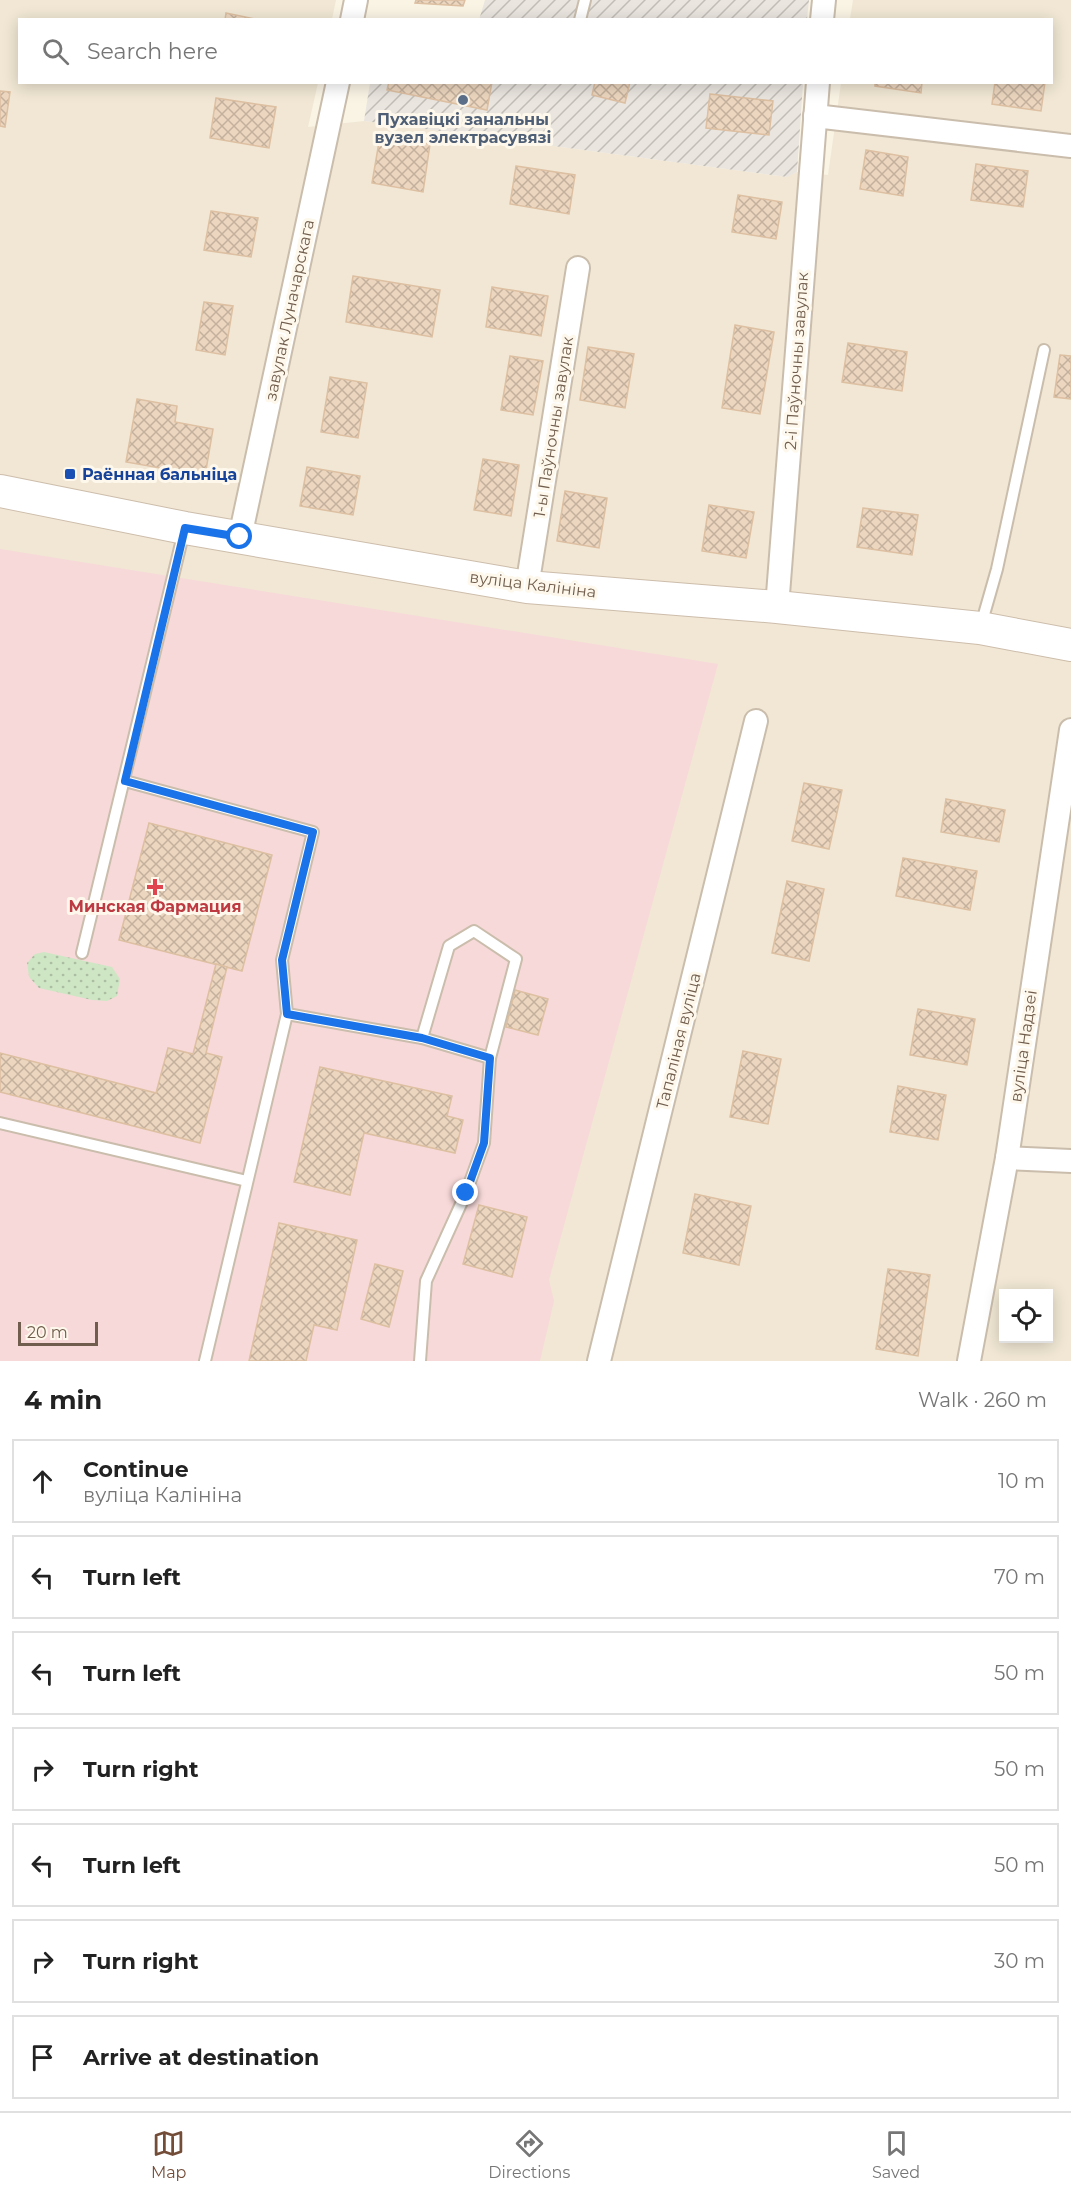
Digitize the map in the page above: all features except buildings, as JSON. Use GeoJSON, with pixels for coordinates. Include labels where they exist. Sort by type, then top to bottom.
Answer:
{"type":"FeatureCollection","features":[{"type":"Feature","properties":{"kind":"main road","name":"вуліца Калініна"},"geometry":{"type":"LineString","coordinates":[[0,491],[185,528],[527,586],[777,607],[980,628],[1071,645]]}},
{"type":"Feature","properties":{"kind":"street"},"geometry":{"type":"LineString","coordinates":[[352,18],[356,0]]}},
{"type":"Feature","properties":{"kind":"street"},"geometry":{"type":"LineString","coordinates":[[822,18],[824,0]]}},
{"type":"Feature","properties":{"kind":"street","name":"завулак Луначарскага"},"geometry":{"type":"LineString","coordinates":[[240,537],[338,84]]}},
{"type":"Feature","properties":{"kind":"street","name":"2-і Паўночны завулак"},"geometry":{"type":"LineString","coordinates":[[777,607],[818,84]]}},
{"type":"Feature","properties":{"kind":"street"},"geometry":{"type":"LineString","coordinates":[[815,116],[1071,146]]}},
{"type":"Feature","properties":{"kind":"street","name":"1-ы Паўночны завулак"},"geometry":{"type":"LineString","coordinates":[[527,586],[578,268]]}},
{"type":"Feature","properties":{"kind":"street","name":"Тапаліная вуліца"},"geometry":{"type":"LineString","coordinates":[[599,1361],[756,721]]}},
{"type":"Feature","properties":{"kind":"street","name":"вуліца Надзеі"},"geometry":{"type":"LineString","coordinates":[[969,1361],[1007,1158],[1071,730]]}},
{"type":"Feature","properties":{"kind":"street"},"geometry":{"type":"LineString","coordinates":[[1007,1158],[1071,1161]]}},
{"type":"Feature","properties":{"kind":"lane"},"geometry":{"type":"LineString","coordinates":[[580,18],[585,0]]}},
{"type":"Feature","properties":{"kind":"lane"},"geometry":{"type":"LineString","coordinates":[[980,628],[997,569],[1044,350]]}},
{"type":"Feature","properties":{"kind":"lane"},"geometry":{"type":"LineString","coordinates":[[82,953],[185,528]]}},
{"type":"Feature","properties":{"kind":"lane"},"geometry":{"type":"LineString","coordinates":[[125,781],[313,832],[282,960],[287,1014],[205,1361]]}},
{"type":"Feature","properties":{"kind":"lane"},"geometry":{"type":"LineString","coordinates":[[420,1361],[426,1281],[466,1193],[484,1143],[490,1058],[516,959],[474,931],[449,946],[422,1038]]}},
{"type":"Feature","properties":{"kind":"lane"},"geometry":{"type":"LineString","coordinates":[[287,1014],[422,1038],[490,1058]]}},
{"type":"Feature","properties":{"kind":"lane"},"geometry":{"type":"LineString","coordinates":[[0,1123],[248,1181]]}},
{"type":"Feature","properties":{"kind":"shaded area"},"geometry":{"type":"Polygon","coordinates":[[[0,0],[336,0],[332,18],[18,18],[18,84],[318,84],[308,127],[364,121],[786,177],[797,172],[828,175],[841,84],[1053,84],[1053,18],[850,18],[853,0],[1071,0],[1071,1361],[0,1361],[0,0]]]}},
{"type":"Feature","properties":{"kind":"shaded area"},"geometry":{"type":"Polygon","coordinates":[[[485,0],[809,0],[807,18],[480,18],[485,0]]]}},
{"type":"Feature","properties":{"kind":"shaded area"},"geometry":{"type":"Polygon","coordinates":[[[370,84],[803,84],[797,172],[787,177],[364,121],[370,84]]]}},
{"type":"Feature","properties":{"kind":"shaded area"},"geometry":{"type":"Polygon","coordinates":[[[0,549],[718,664],[549,1280],[554,1301],[540,1361],[0,1361],[0,549]]]}},
{"type":"Feature","properties":{"kind":"green space"},"geometry":{"type":"Polygon","coordinates":[[[44,952],[112,967],[120,979],[117,996],[107,1001],[92,1000],[39,988],[29,977],[27,963],[35,954],[44,952]]]}},
{"type":"Feature","properties":{"kind":"place","name":"Пухавіцкі занальны вузел электрасувязі"},"geometry":{"type":"Point","coordinates":[463,100]}},
{"type":"Feature","properties":{"kind":"place","name":"Раённая бальніца"},"geometry":{"type":"Point","coordinates":[70,474]}},
{"type":"Feature","properties":{"kind":"place","name":"Минская Фармация"},"geometry":{"type":"Point","coordinates":[155,887]}},
{"type":"Feature","properties":{"kind":"route"},"geometry":{"type":"LineString","coordinates":[[240,537],[185,528],[125,781],[313,832],[282,960],[287,1014],[422,1038],[490,1058],[484,1143],[466,1193]]}}]}
